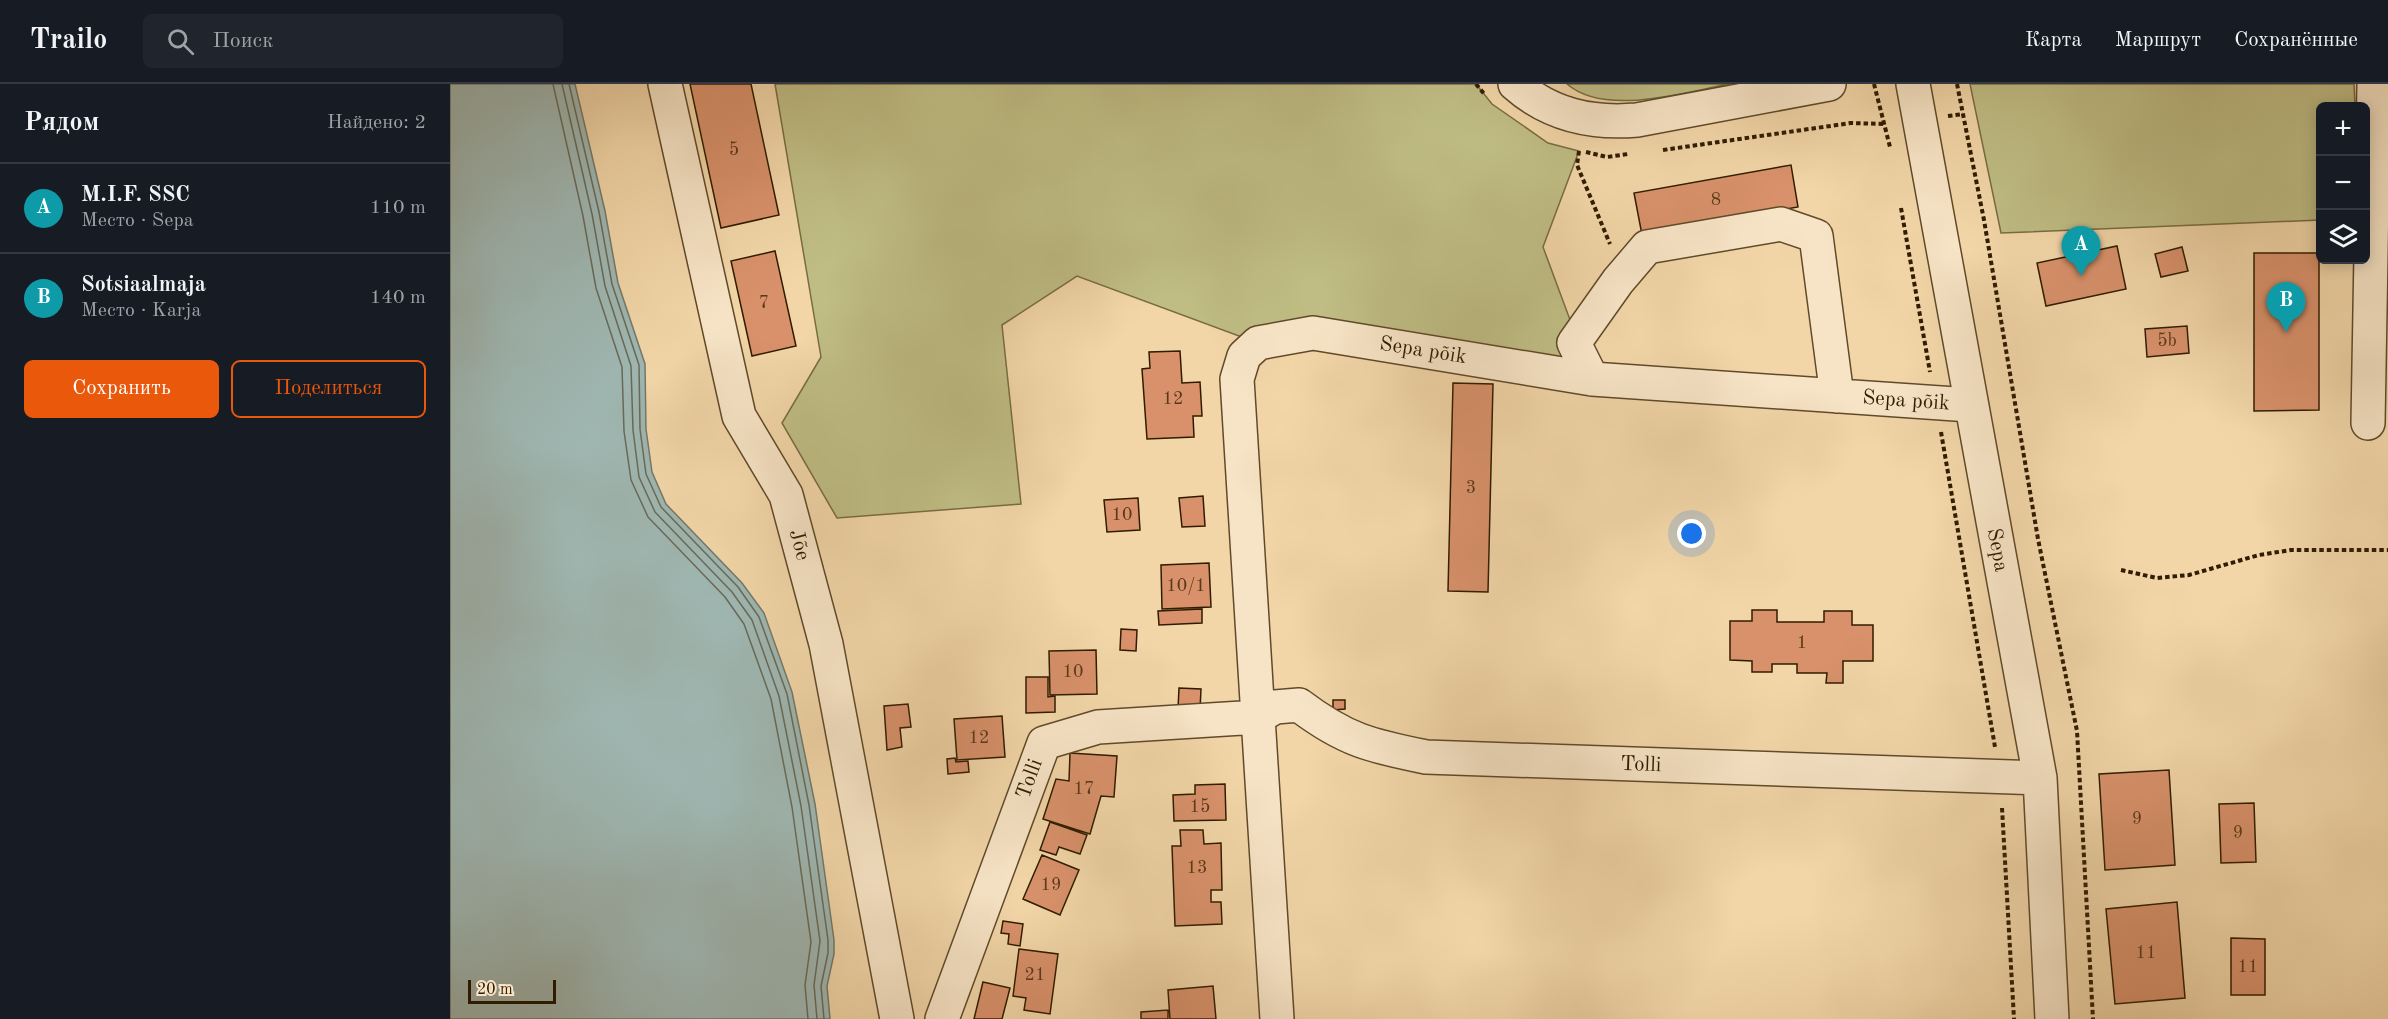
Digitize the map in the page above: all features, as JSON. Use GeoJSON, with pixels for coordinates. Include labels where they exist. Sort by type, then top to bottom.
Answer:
{"type":"FeatureCollection","features":[{"type":"Feature","properties":{"kind":"street","name":"Jõe"},"geometry":{"type":"LineString","coordinates":[[665,84],[739,416],[786,495],[826,644],[897,1019]]}},
{"type":"Feature","properties":{"kind":"street"},"geometry":{"type":"LineString","coordinates":[[1515,84],[1529,96],[1558,112],[1585,120],[1611,122],[1637,120],[1828,84]]}},
{"type":"Feature","properties":{"kind":"street","name":"Sepa"},"geometry":{"type":"LineString","coordinates":[[1913,84],[2040,778],[2052,1019]]}},
{"type":"Feature","properties":{"kind":"street"},"geometry":{"type":"LineString","coordinates":[[2368,423],[2374,84]]}},
{"type":"Feature","properties":{"kind":"street"},"geometry":{"type":"LineString","coordinates":[[1592,379],[1574,343],[1618,281],[1647,247],[1781,224],[1816,236],[1837,396]]}},
{"type":"Feature","properties":{"kind":"street","name":"Sepa põik"},"geometry":{"type":"LineString","coordinates":[[1258,717],[1237,379],[1244,356],[1258,343],[1313,333],[1592,379],[1970,405]]}},
{"type":"Feature","properties":{"kind":"street","name":"Tolli"},"geometry":{"type":"LineString","coordinates":[[942,1019],[1044,742],[1098,727],[1258,717],[1275,707],[1299,705],[1326,726],[1366,745],[1426,757],[2040,778]]}},
{"type":"Feature","properties":{"kind":"street"},"geometry":{"type":"LineString","coordinates":[[1258,717],[1276,1019]]}},
{"type":"Feature","properties":{"kind":"path"},"geometry":{"type":"LineString","coordinates":[[1874,84],[1890,148]]}},
{"type":"Feature","properties":{"kind":"path"},"geometry":{"type":"LineString","coordinates":[[1957,84],[1984,220],[2038,539],[2077,731],[2093,1019]]}},
{"type":"Feature","properties":{"kind":"path"},"geometry":{"type":"LineString","coordinates":[[1901,206],[2000,777],[2014,1019]]}},
{"type":"Feature","properties":{"kind":"path"},"geometry":{"type":"LineString","coordinates":[[2121,570],[2157,578],[2189,575],[2259,555],[2291,550],[2388,550]]}},
{"type":"Feature","properties":{"kind":"shaded area"},"geometry":{"type":"Polygon","coordinates":[[[775,84],[1476,84],[1492,104],[1548,143],[1579,151],[1543,247],[1592,379],[1258,343],[1077,276],[1002,325],[1021,504],[837,518],[782,423],[821,357],[775,84]]]}},
{"type":"Feature","properties":{"kind":"shaded area"},"geometry":{"type":"Polygon","coordinates":[[[1567,84],[1730,84],[1668,96],[1623,101],[1583,94],[1567,84]]]}},
{"type":"Feature","properties":{"kind":"shaded area"},"geometry":{"type":"Polygon","coordinates":[[[1970,84],[2354,84],[2355,102],[2316,102],[2316,220],[2001,233],[1970,84]]]}},
{"type":"Feature","properties":{"kind":"water"},"geometry":{"type":"Polygon","coordinates":[[[450,84],[575,84],[605,211],[618,283],[645,364],[646,429],[652,472],[666,504],[742,583],[764,613],[792,692],[815,804],[834,940],[834,954],[827,986],[830,1019],[450,1019],[450,84]]]}},
{"type":"Feature","properties":{"kind":"building"},"geometry":{"type":"Polygon","coordinates":[[[690,84],[751,84],[779,215],[721,228],[690,84]]]}},
{"type":"Feature","properties":{"kind":"building"},"geometry":{"type":"Polygon","coordinates":[[[1791,165],[1798,207],[1642,235],[1634,193],[1791,165]]]}},
{"type":"Feature","properties":{"kind":"building"},"geometry":{"type":"Polygon","coordinates":[[[2117,246],[2126,289],[2046,306],[2037,263],[2117,246]]]}},
{"type":"Feature","properties":{"kind":"building"},"geometry":{"type":"Polygon","coordinates":[[[2182,247],[2188,271],[2161,277],[2155,254],[2182,247]]]}},
{"type":"Feature","properties":{"kind":"building"},"geometry":{"type":"Polygon","coordinates":[[[775,251],[796,346],[752,356],[731,261],[775,251]]]}},
{"type":"Feature","properties":{"kind":"building"},"geometry":{"type":"Polygon","coordinates":[[[2254,253],[2316,253],[2316,264],[2319,264],[2319,410],[2254,411],[2254,253]]]}},
{"type":"Feature","properties":{"kind":"building"},"geometry":{"type":"Polygon","coordinates":[[[2187,326],[2189,353],[2147,357],[2145,329],[2187,326]]]}},
{"type":"Feature","properties":{"kind":"building"},"geometry":{"type":"Polygon","coordinates":[[[1180,351],[1182,383],[1200,382],[1202,416],[1193,416],[1194,437],[1147,439],[1142,369],[1150,368],[1149,352],[1180,351]]]}},
{"type":"Feature","properties":{"kind":"building"},"geometry":{"type":"Polygon","coordinates":[[[1453,383],[1493,384],[1488,592],[1448,591],[1453,383]]]}},
{"type":"Feature","properties":{"kind":"building"},"geometry":{"type":"Polygon","coordinates":[[[1203,496],[1205,526],[1182,527],[1179,498],[1203,496]]]}},
{"type":"Feature","properties":{"kind":"building"},"geometry":{"type":"Polygon","coordinates":[[[1138,498],[1140,530],[1107,532],[1104,500],[1138,498]]]}},
{"type":"Feature","properties":{"kind":"building"},"geometry":{"type":"Polygon","coordinates":[[[1209,563],[1211,607],[1162,609],[1161,565],[1209,563]]]}},
{"type":"Feature","properties":{"kind":"building"},"geometry":{"type":"Polygon","coordinates":[[[1202,609],[1202,623],[1159,625],[1158,611],[1202,609]]]}},
{"type":"Feature","properties":{"kind":"building"},"geometry":{"type":"Polygon","coordinates":[[[1752,610],[1777,610],[1777,622],[1824,622],[1824,611],[1852,611],[1852,625],[1873,625],[1873,661],[1843,661],[1843,683],[1826,683],[1827,673],[1797,673],[1797,664],[1772,664],[1772,672],[1752,672],[1752,661],[1730,660],[1730,621],[1752,621],[1752,610]]]}},
{"type":"Feature","properties":{"kind":"building"},"geometry":{"type":"Polygon","coordinates":[[[1121,629],[1137,630],[1136,651],[1120,650],[1121,629]]]}},
{"type":"Feature","properties":{"kind":"building"},"geometry":{"type":"Polygon","coordinates":[[[1096,650],[1097,694],[1050,695],[1049,651],[1096,650]]]}},
{"type":"Feature","properties":{"kind":"building"},"geometry":{"type":"Polygon","coordinates":[[[1026,677],[1048,677],[1048,697],[1055,696],[1055,712],[1026,713],[1026,677]]]}},
{"type":"Feature","properties":{"kind":"building"},"geometry":{"type":"Polygon","coordinates":[[[1179,688],[1201,689],[1200,710],[1178,709],[1179,688]]]}},
{"type":"Feature","properties":{"kind":"building"},"geometry":{"type":"Polygon","coordinates":[[[1333,700],[1345,700],[1345,709],[1333,710],[1333,700]]]}},
{"type":"Feature","properties":{"kind":"building"},"geometry":{"type":"Polygon","coordinates":[[[908,704],[911,727],[900,728],[902,747],[887,750],[884,706],[908,704]]]}},
{"type":"Feature","properties":{"kind":"building"},"geometry":{"type":"Polygon","coordinates":[[[1002,716],[1005,757],[957,760],[954,719],[1002,716]]]}},
{"type":"Feature","properties":{"kind":"building"},"geometry":{"type":"Polygon","coordinates":[[[1070,753],[1117,756],[1114,797],[1101,796],[1090,834],[1043,819],[1056,779],[1069,781],[1070,753]]]}},
{"type":"Feature","properties":{"kind":"building"},"geometry":{"type":"Polygon","coordinates":[[[955,758],[956,762],[968,761],[969,772],[948,774],[947,759],[955,758]]]}},
{"type":"Feature","properties":{"kind":"building"},"geometry":{"type":"Polygon","coordinates":[[[2169,770],[2175,865],[2105,870],[2099,774],[2169,770]]]}},
{"type":"Feature","properties":{"kind":"building"},"geometry":{"type":"Polygon","coordinates":[[[1225,784],[1226,820],[1174,821],[1173,795],[1195,794],[1195,785],[1225,784]]]}},
{"type":"Feature","properties":{"kind":"building"},"geometry":{"type":"Polygon","coordinates":[[[2254,803],[2256,862],[2221,863],[2219,804],[2254,803]]]}},
{"type":"Feature","properties":{"kind":"building"},"geometry":{"type":"Polygon","coordinates":[[[1050,822],[1087,835],[1080,854],[1059,847],[1056,855],[1040,850],[1050,822]]]}},
{"type":"Feature","properties":{"kind":"building"},"geometry":{"type":"Polygon","coordinates":[[[1180,830],[1203,830],[1204,844],[1221,843],[1222,890],[1211,890],[1211,902],[1221,902],[1222,924],[1175,926],[1172,846],[1181,846],[1180,830]]]}},
{"type":"Feature","properties":{"kind":"building"},"geometry":{"type":"Polygon","coordinates":[[[1042,855],[1079,870],[1060,915],[1023,899],[1042,855]]]}},
{"type":"Feature","properties":{"kind":"building"},"geometry":{"type":"Polygon","coordinates":[[[2177,902],[2185,998],[2115,1004],[2106,909],[2177,902]]]}},
{"type":"Feature","properties":{"kind":"building"},"geometry":{"type":"Polygon","coordinates":[[[1003,921],[1023,924],[1020,946],[1008,944],[1009,934],[1001,933],[1003,921]]]}},
{"type":"Feature","properties":{"kind":"building"},"geometry":{"type":"Polygon","coordinates":[[[2231,938],[2265,939],[2265,995],[2231,995],[2231,938]]]}},
{"type":"Feature","properties":{"kind":"building"},"geometry":{"type":"Polygon","coordinates":[[[1019,949],[1058,954],[1050,1014],[1024,1010],[1026,998],[1013,996],[1019,949]]]}},
{"type":"Feature","properties":{"kind":"building"},"geometry":{"type":"Polygon","coordinates":[[[983,982],[1010,988],[1002,1019],[974,1019],[983,982]]]}},
{"type":"Feature","properties":{"kind":"building"},"geometry":{"type":"Polygon","coordinates":[[[1213,986],[1216,1019],[1170,1019],[1168,990],[1213,986]]]}},
{"type":"Feature","properties":{"kind":"building"},"geometry":{"type":"Polygon","coordinates":[[[1168,1010],[1168,1019],[1141,1019],[1141,1012],[1168,1010]]]}},
{"type":"Feature","properties":{"kind":"place","name":"M.I.F. SSC"},"geometry":{"type":"Point","coordinates":[2081,276]}},
{"type":"Feature","properties":{"kind":"place","name":"Sotsiaalmaja"},"geometry":{"type":"Point","coordinates":[2286,332]}}]}
